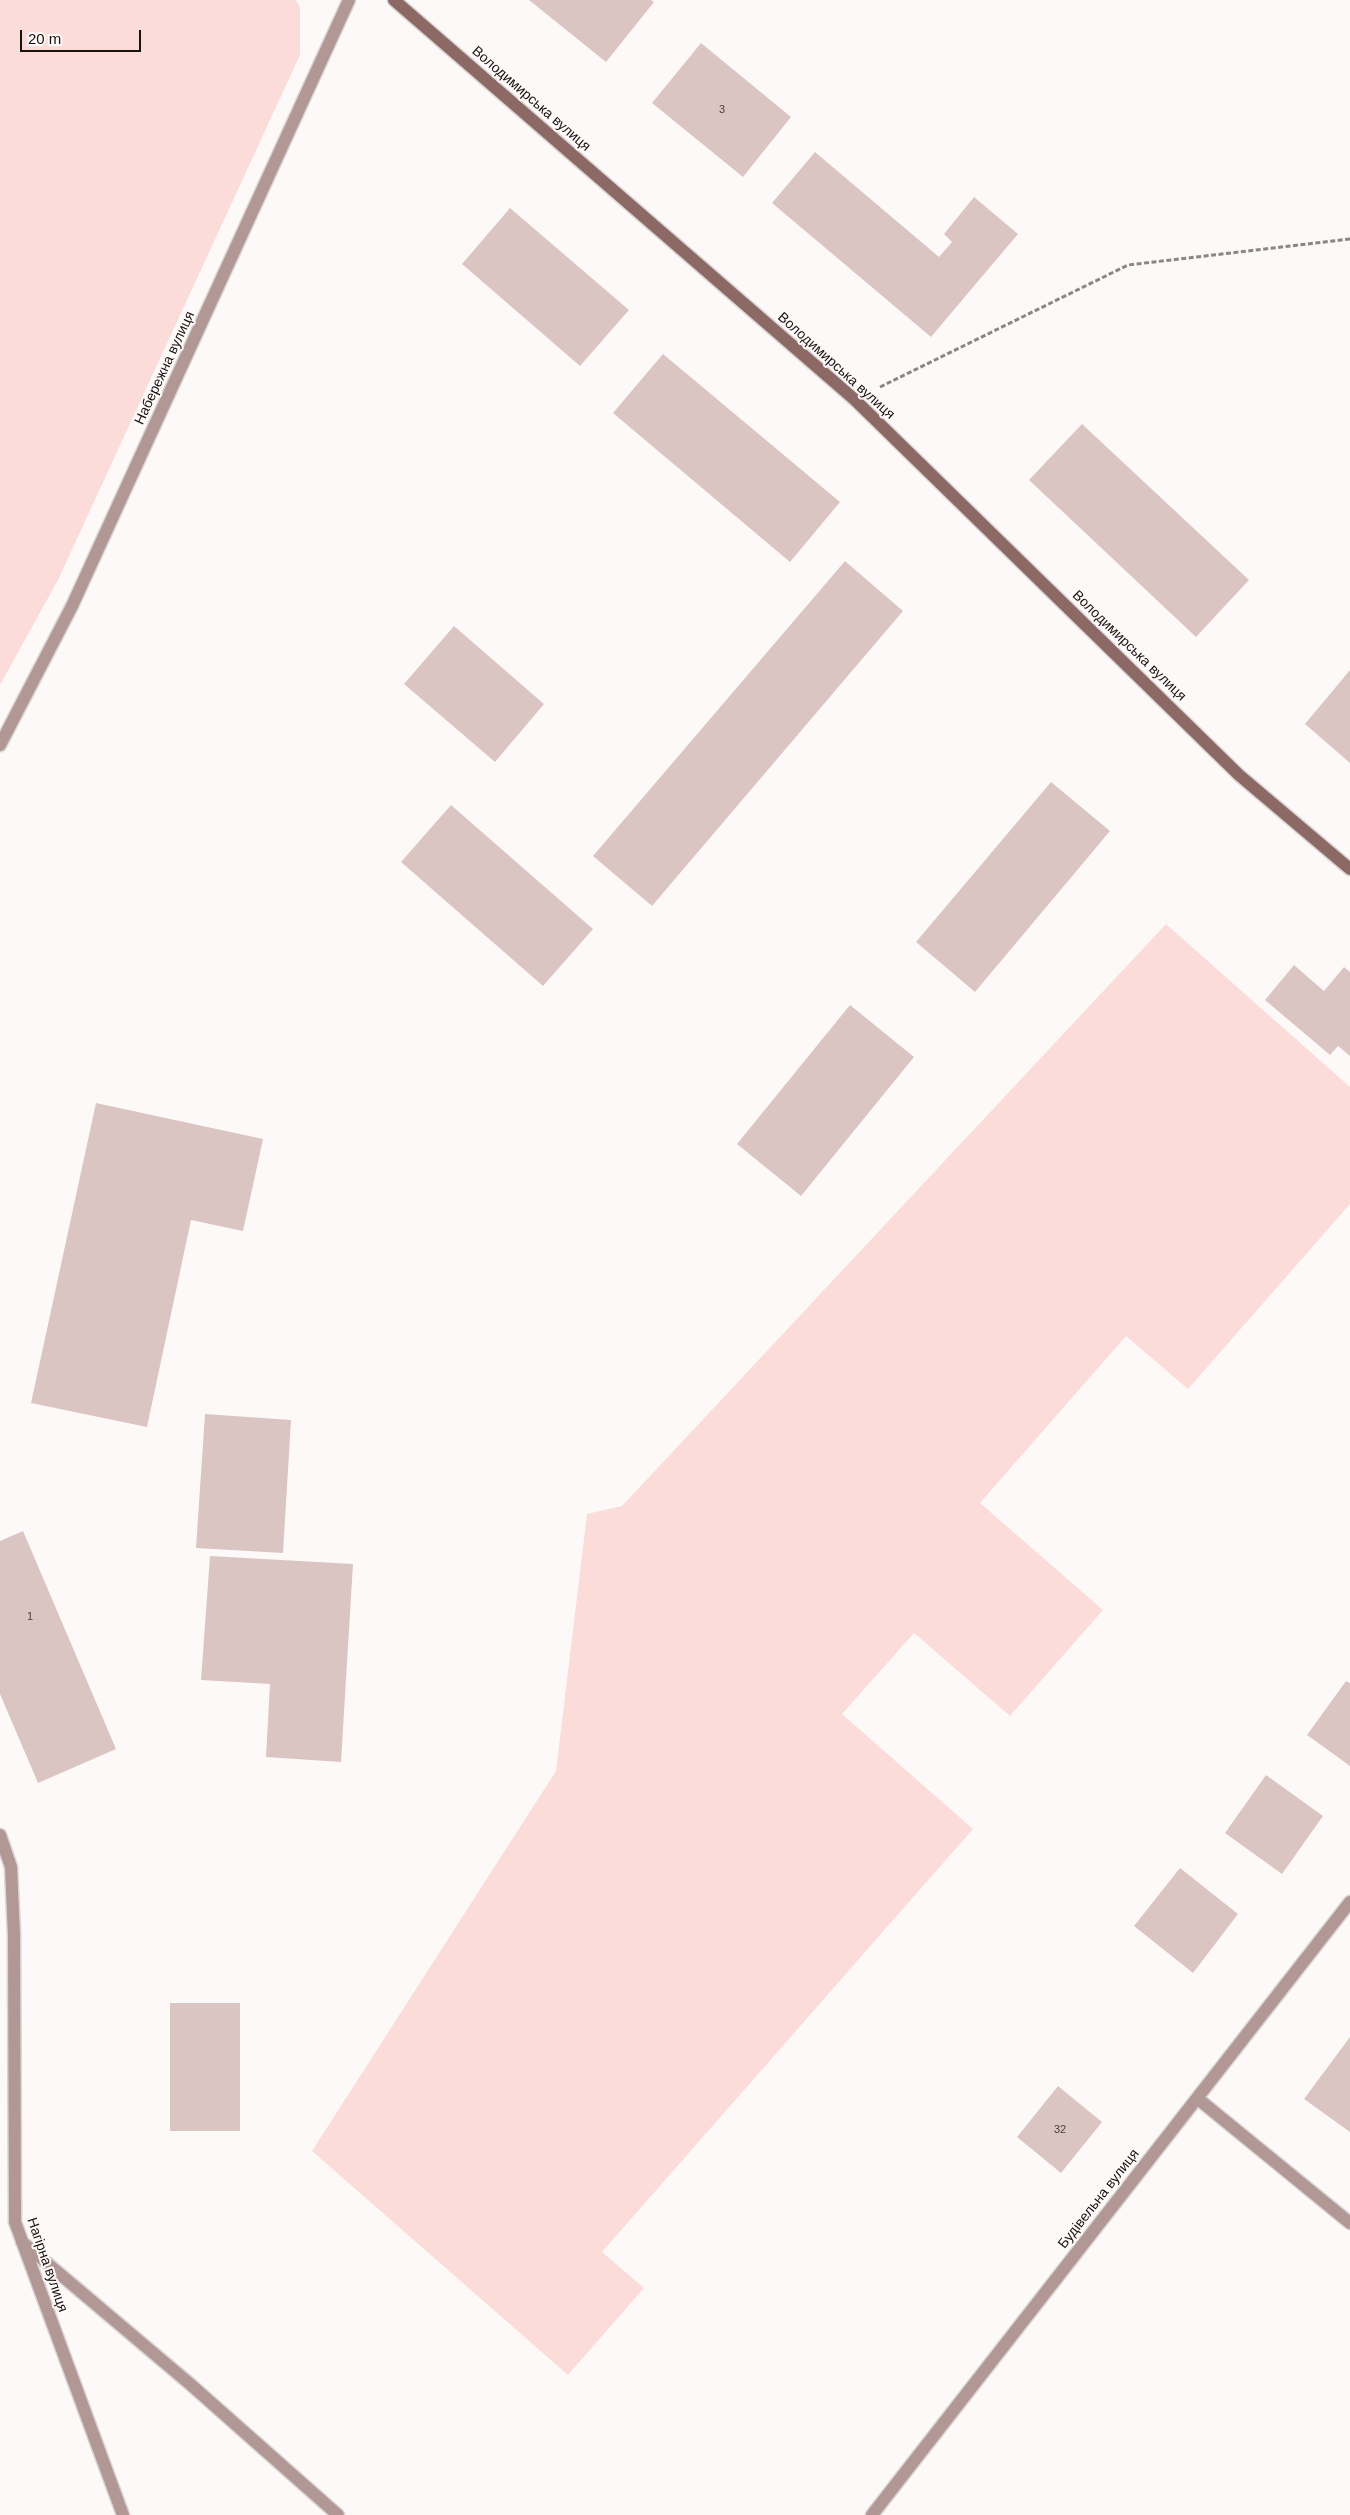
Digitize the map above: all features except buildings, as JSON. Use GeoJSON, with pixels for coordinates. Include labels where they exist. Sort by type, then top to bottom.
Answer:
{"type":"FeatureCollection","features":[{"type":"Feature","properties":{"kind":"street","name":"Набережна вулиця"},"geometry":{"type":"LineString","coordinates":[[0,745],[72,606],[349,0]]}},
{"type":"Feature","properties":{"kind":"street","name":"Володимирська вулиця"},"geometry":{"type":"LineString","coordinates":[[394,0],[854,399],[1239,775],[1350,869]]}},
{"type":"Feature","properties":{"kind":"street","name":"Нагірна вулиця"},"geometry":{"type":"LineString","coordinates":[[0,1834],[11,1867],[14,1935],[14,2222],[123,2515]]}},
{"type":"Feature","properties":{"kind":"street","name":"Будівельна вулиця"},"geometry":{"type":"LineString","coordinates":[[872,2515],[1350,1902]]}},
{"type":"Feature","properties":{"kind":"street"},"geometry":{"type":"LineString","coordinates":[[1197,2098],[1350,2223]]}},
{"type":"Feature","properties":{"kind":"street"},"geometry":{"type":"LineString","coordinates":[[20,2241],[190,2384],[338,2515]]}},
{"type":"Feature","properties":{"kind":"path"},"geometry":{"type":"LineString","coordinates":[[854,399],[1128,265],[1350,239]]}},
{"type":"Feature","properties":{"kind":"shaded area"},"geometry":{"type":"Polygon","coordinates":[[[0,0],[296,0],[300,7],[300,55],[58,580],[0,685],[0,0]]]}},
{"type":"Feature","properties":{"kind":"shaded area"},"geometry":{"type":"Polygon","coordinates":[[[1166,924],[1350,1087],[1350,1204],[1188,1389],[1126,1336],[980,1503],[1103,1610],[1010,1716],[914,1633],[842,1714],[973,1829],[602,2252],[644,2288],[568,2375],[312,2151],[556,1771],[587,1514],[622,1506],[1166,924]]]}}]}
